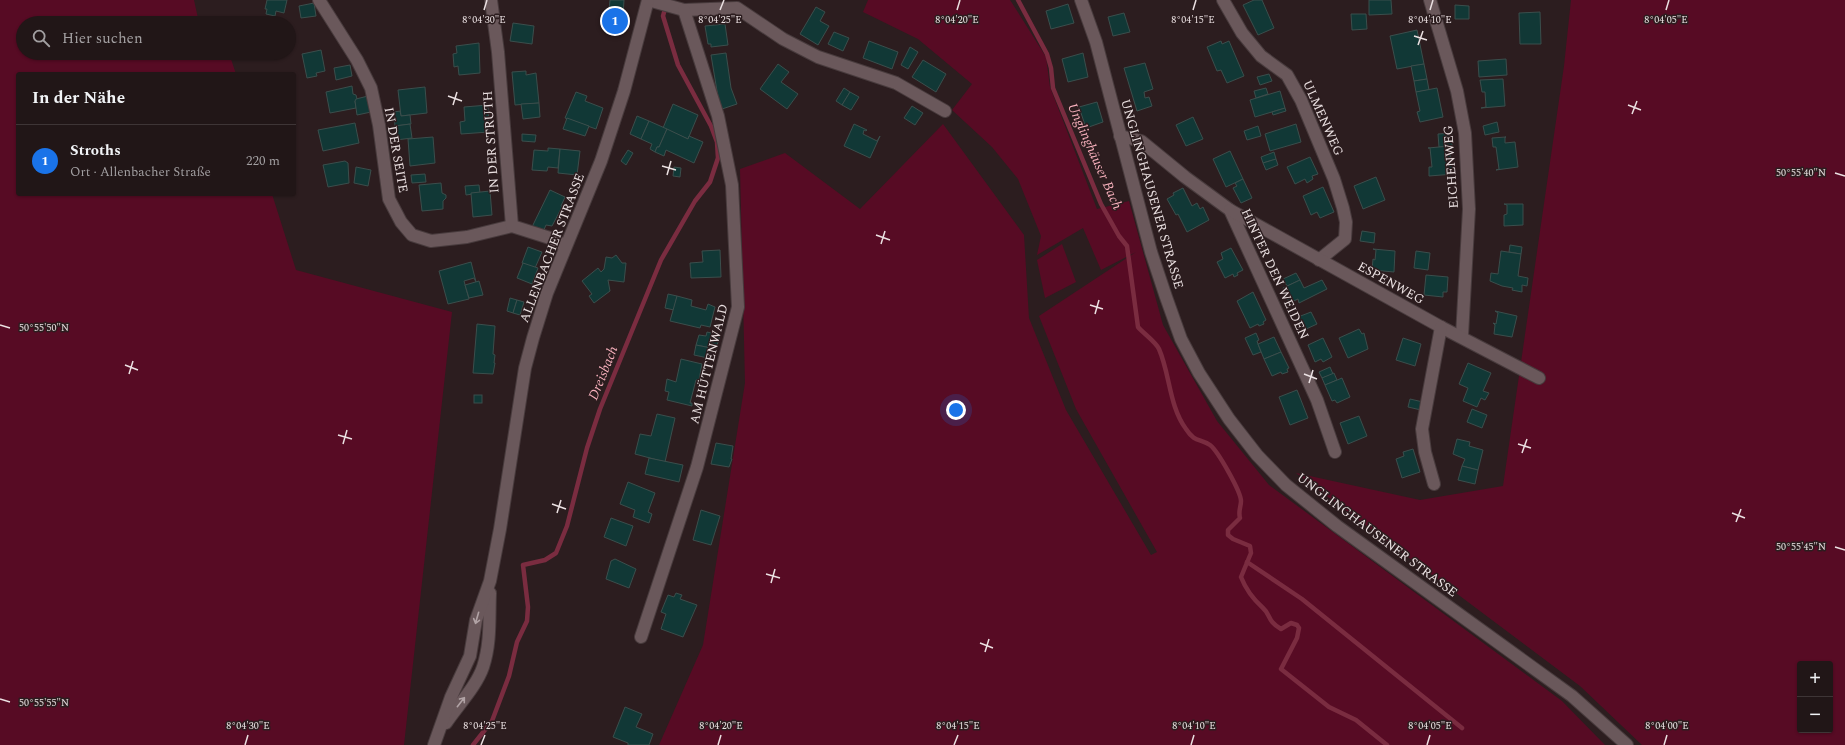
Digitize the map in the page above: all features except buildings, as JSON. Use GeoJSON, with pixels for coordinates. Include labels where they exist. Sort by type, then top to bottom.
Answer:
{"type":"FeatureCollection","features":[{"type":"Feature","properties":{"kind":"street","name":"IN DER SEITE"},"geometry":{"type":"LineString","coordinates":[[319,0],[357,60],[371,88],[379,125],[389,199],[404,227],[412,235],[431,241],[467,237],[512,226]]}},
{"type":"Feature","properties":{"kind":"street","name":"IN DER STRUTH"},"geometry":{"type":"LineString","coordinates":[[491,0],[498,52],[512,226]]}},
{"type":"Feature","properties":{"kind":"street","name":"UNGLINGHAUSENER STRASSE"},"geometry":{"type":"LineString","coordinates":[[1081,0],[1096,42],[1151,252],[1181,339],[1199,373],[1229,419],[1257,455],[1286,485],[1337,526],[1572,696],[1627,745]]}},
{"type":"Feature","properties":{"kind":"street","name":"ULMENWEG"},"geometry":{"type":"LineString","coordinates":[[1223,0],[1242,33],[1261,56],[1287,75],[1301,100],[1334,179],[1346,222],[1345,239],[1320,260]]}},
{"type":"Feature","properties":{"kind":"street","name":"EICHENWEG"},"geometry":{"type":"LineString","coordinates":[[1430,0],[1457,91],[1465,133],[1468,217],[1462,336]]}},
{"type":"Feature","properties":{"kind":"street"},"geometry":{"type":"LineString","coordinates":[[652,1],[678,8],[738,4],[784,39],[818,57],[896,83],[945,111]]}},
{"type":"Feature","properties":{"kind":"street","name":"ALLENBACHER STRASSE"},"geometry":{"type":"LineString","coordinates":[[436,739],[451,697],[470,656],[476,620],[490,581],[500,529],[525,368],[547,293],[600,161],[652,1]]}},
{"type":"Feature","properties":{"kind":"street","name":"AM HÜTTENWALD"},"geometry":{"type":"LineString","coordinates":[[641,637],[698,467],[738,308],[732,185],[718,116],[678,8]]}},
{"type":"Feature","properties":{"kind":"street","name":"HINTER DEN WEIDEN"},"geometry":{"type":"LineString","coordinates":[[1120,136],[1141,141],[1185,177],[1230,210],[1318,400],[1335,452]]}},
{"type":"Feature","properties":{"kind":"street","name":"ESPENWEG"},"geometry":{"type":"LineString","coordinates":[[1230,210],[1539,378]]}},
{"type":"Feature","properties":{"kind":"street"},"geometry":{"type":"LineString","coordinates":[[512,226],[553,239],[565,246]]}},
{"type":"Feature","properties":{"kind":"street"},"geometry":{"type":"LineString","coordinates":[[1434,484],[1424,452],[1422,429],[1441,326]]}},
{"type":"Feature","properties":{"kind":"shaded area"},"geometry":{"type":"Polygon","coordinates":[[[0,0],[194,0],[197,16],[16,16],[16,60],[231,60],[235,72],[16,72],[16,196],[273,196],[296,270],[452,312],[404,745],[0,745],[0,0]]]}},
{"type":"Feature","properties":{"kind":"shaded area"},"geometry":{"type":"Polygon","coordinates":[[[868,0],[1010,0],[1046,57],[1050,87],[1097,209],[1129,201],[1163,325],[1217,421],[1269,485],[1562,701],[1605,745],[659,745],[703,645],[745,383],[740,169],[785,153],[860,209],[943,124],[1024,235],[1029,318],[1066,410],[1151,555],[1157,552],[1076,409],[1039,316],[1136,252],[1101,270],[1083,228],[1037,255],[1041,236],[1018,179],[992,147],[952,110],[972,84],[918,39],[863,12],[868,0]]]}},
{"type":"Feature","properties":{"kind":"shaded area"},"geometry":{"type":"Polygon","coordinates":[[[1571,0],[1845,0],[1845,745],[1642,745],[1580,686],[1296,473],[1420,500],[1503,486],[1564,66],[1571,0]]]}},
{"type":"Feature","properties":{"kind":"shaded area"},"geometry":{"type":"Polygon","coordinates":[[[1062,244],[1076,282],[1045,298],[1037,260],[1062,244]]]}},
{"type":"Feature","properties":{"kind":"waterway","name":"Unglinghäuser Bach"},"geometry":{"type":"LineString","coordinates":[[1018,0],[1047,54],[1051,68],[1053,88],[1101,204],[1119,236],[1127,246],[1138,327],[1155,343],[1159,349],[1180,420],[1192,436],[1210,445],[1214,449],[1240,496],[1240,518],[1228,530],[1228,535],[1233,539],[1250,546],[1251,553],[1241,577],[1243,582],[1250,594],[1273,623],[1281,629],[1291,623],[1297,625],[1299,628],[1297,638],[1281,669],[1329,707],[1356,720],[1387,745]]}},
{"type":"Feature","properties":{"kind":"waterway","name":"Dreisbach"},"geometry":{"type":"LineString","coordinates":[[473,745],[492,721],[509,676],[517,642],[527,621],[528,607],[523,565],[545,560],[556,553],[567,526],[587,448],[600,409],[661,260],[695,201],[710,182],[718,158],[717,142],[711,126],[678,65],[663,16],[666,5]]}},
{"type":"Feature","properties":{"kind":"waterway"},"geometry":{"type":"LineString","coordinates":[[1247,562],[1302,599],[1462,728]]}},
{"type":"Feature","properties":{"kind":"place","name":"Stroths"},"geometry":{"type":"Point","coordinates":[615,21]}}]}
